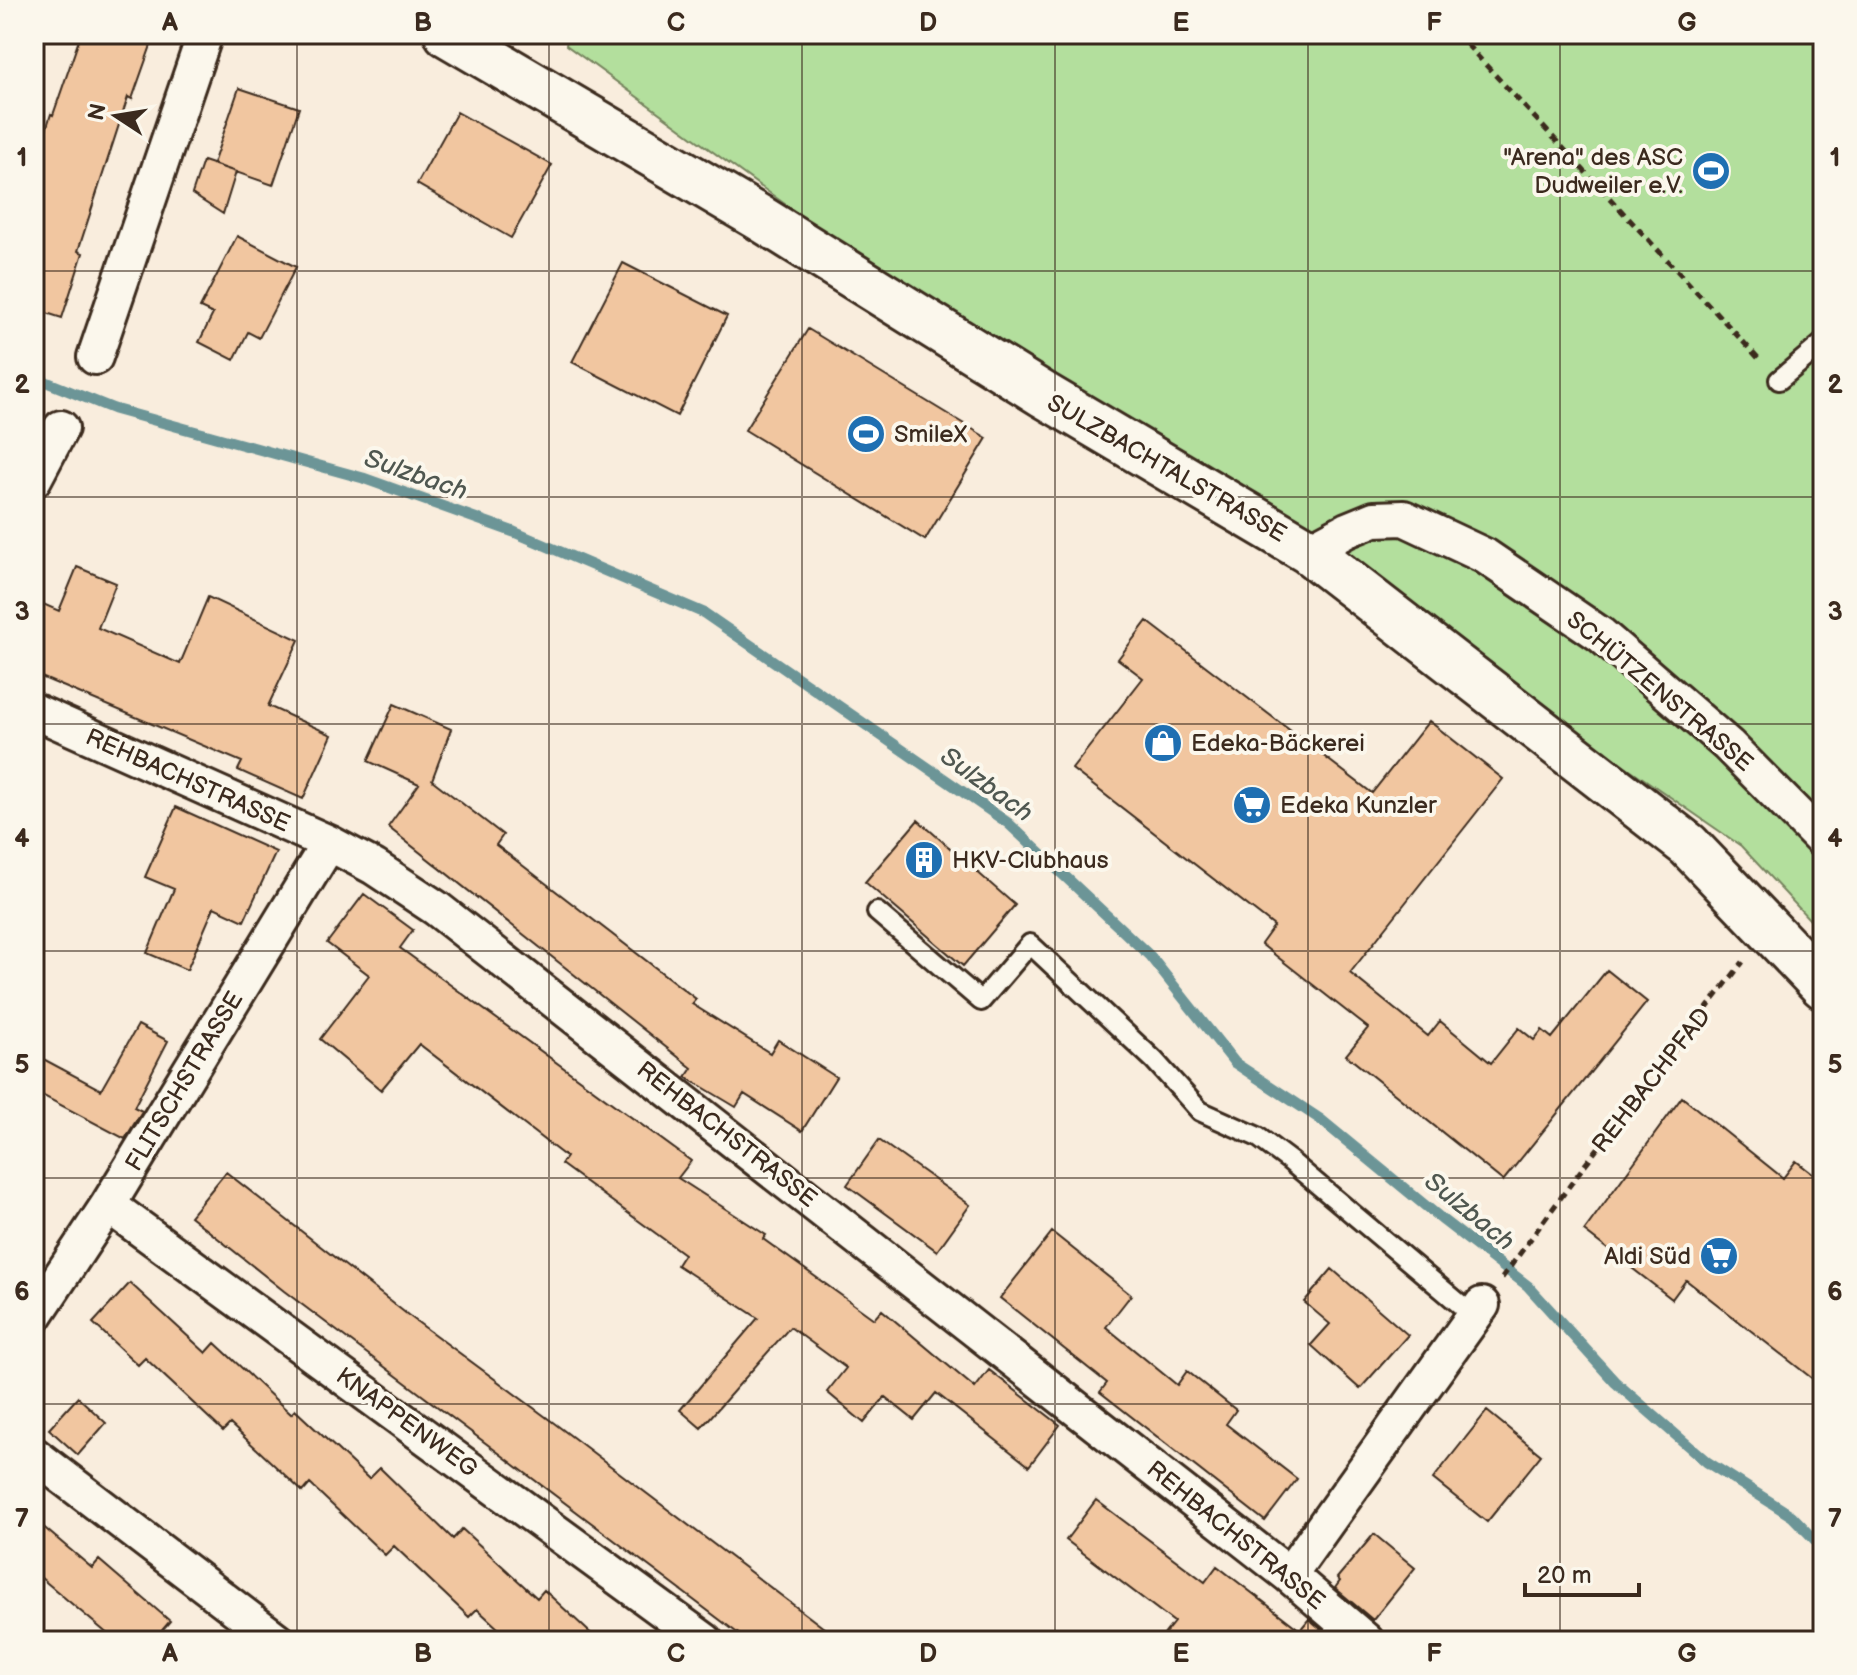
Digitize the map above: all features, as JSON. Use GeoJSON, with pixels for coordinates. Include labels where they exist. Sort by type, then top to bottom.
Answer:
{"type":"FeatureCollection","features":[{"type":"Feature","properties":{"kind":"main road","name":"SULZBACHTALSTRASSE"},"geometry":{"type":"LineString","coordinates":[[447,34],[760,218],[1044,395],[1308,551],[1688,845],[1823,986]]}},
{"type":"Feature","properties":{"kind":"street"},"geometry":{"type":"LineString","coordinates":[[95,357],[205,34]]}},
{"type":"Feature","properties":{"kind":"street"},"geometry":{"type":"LineString","coordinates":[[34,479],[61,428]]}},
{"type":"Feature","properties":{"kind":"street","name":"SCHÜTZENSTRASSE"},"geometry":{"type":"LineString","coordinates":[[1308,551],[1374,519],[1404,518],[1485,556],[1601,635],[1728,745],[1823,841]]}},
{"type":"Feature","properties":{"kind":"street","name":"REHBACHSTRASSE"},"geometry":{"type":"LineString","coordinates":[[34,711],[329,843],[374,867],[436,908],[1289,1575],[1366,1641]]}},
{"type":"Feature","properties":{"kind":"street","name":"FLITSCHSTRASSE"},"geometry":{"type":"LineString","coordinates":[[34,1317],[108,1205],[329,843]]}},
{"type":"Feature","properties":{"kind":"street","name":"KNAPPENWEG"},"geometry":{"type":"LineString","coordinates":[[108,1205],[705,1641]]}},
{"type":"Feature","properties":{"kind":"street"},"geometry":{"type":"LineString","coordinates":[[1289,1575],[1478,1310]]}},
{"type":"Feature","properties":{"kind":"street"},"geometry":{"type":"LineString","coordinates":[[34,1455],[278,1641]]}},
{"type":"Feature","properties":{"kind":"lane"},"geometry":{"type":"LineString","coordinates":[[1779,380],[1823,343]]}},
{"type":"Feature","properties":{"kind":"lane"},"geometry":{"type":"LineString","coordinates":[[877,912],[981,1001],[1030,944],[1154,1060],[1200,1111],[1258,1137],[1478,1310]]}},
{"type":"Feature","properties":{"kind":"path"},"geometry":{"type":"LineString","coordinates":[[1457,34],[1779,380]]}},
{"type":"Feature","properties":{"kind":"path","name":"REHBACHPFAD"},"geometry":{"type":"LineString","coordinates":[[1478,1310],[1769,927]]}},
{"type":"Feature","properties":{"kind":"green space"},"geometry":{"type":"Polygon","coordinates":[[[568,34],[1823,34],[1823,934],[1741,846],[1165,448],[822,231],[566,45],[568,34]]]}},
{"type":"Feature","properties":{"kind":"building"},"geometry":{"type":"Polygon","coordinates":[[[81,34],[155,34],[132,99],[128,97],[78,251],[83,253],[62,318],[34,309],[34,167],[81,34]]]}},
{"type":"Feature","properties":{"kind":"building"},"geometry":{"type":"Polygon","coordinates":[[[239,88],[299,108],[273,185],[213,164],[239,88]]]}},
{"type":"Feature","properties":{"kind":"building"},"geometry":{"type":"Polygon","coordinates":[[[457,112],[552,165],[511,238],[417,184],[457,112]]]}},
{"type":"Feature","properties":{"kind":"building"},"geometry":{"type":"Polygon","coordinates":[[[203,161],[236,172],[223,214],[192,194],[203,161]]]}},
{"type":"Feature","properties":{"kind":"building"},"geometry":{"type":"Polygon","coordinates":[[[237,236],[296,267],[259,338],[248,332],[234,360],[199,342],[213,314],[200,308],[237,236]]]}},
{"type":"Feature","properties":{"kind":"building"},"geometry":{"type":"Polygon","coordinates":[[[623,263],[727,316],[677,416],[572,362],[623,263]]]}},
{"type":"Feature","properties":{"kind":"building","name":"SmileX"},"geometry":{"type":"Polygon","coordinates":[[[808,329],[987,438],[925,540],[745,430],[808,329]]]}},
{"type":"Feature","properties":{"kind":"building"},"geometry":{"type":"Polygon","coordinates":[[[77,567],[116,583],[98,628],[180,664],[208,597],[299,640],[268,706],[332,735],[303,799],[238,770],[242,762],[34,674],[34,600],[59,611],[77,567]]]}},
{"type":"Feature","properties":{"kind":"building","name":"Edeka Kunzler"},"geometry":{"type":"Polygon","coordinates":[[[1147,621],[1372,793],[1429,721],[1503,779],[1350,973],[1428,1036],[1440,1021],[1491,1063],[1519,1028],[1534,1040],[1542,1030],[1552,1038],[1607,970],[1647,1002],[1503,1181],[1346,1055],[1368,1028],[1261,944],[1274,926],[1072,769],[1143,678],[1118,659],[1147,621]]]}},
{"type":"Feature","properties":{"kind":"building"},"geometry":{"type":"Polygon","coordinates":[[[394,704],[451,729],[432,780],[503,835],[496,845],[696,999],[692,1004],[770,1053],[778,1040],[836,1077],[802,1131],[744,1094],[736,1107],[686,1077],[692,1068],[388,827],[419,784],[368,761],[394,704]]]}},
{"type":"Feature","properties":{"kind":"building"},"geometry":{"type":"Polygon","coordinates":[[[176,807],[276,852],[244,921],[214,907],[187,970],[147,953],[174,889],[145,877],[176,807]]]}},
{"type":"Feature","properties":{"kind":"building","name":"HKV-Clubhaus"},"geometry":{"type":"Polygon","coordinates":[[[918,820],[1015,905],[963,966],[865,882],[918,820]]]}},
{"type":"Feature","properties":{"kind":"building"},"geometry":{"type":"Polygon","coordinates":[[[364,894],[413,930],[400,948],[691,1161],[678,1178],[766,1235],[763,1239],[874,1319],[882,1310],[975,1388],[989,1370],[1060,1425],[1029,1466],[936,1393],[914,1420],[885,1397],[864,1423],[827,1392],[846,1368],[790,1327],[701,1428],[680,1410],[758,1318],[677,1265],[684,1254],[561,1164],[566,1157],[419,1044],[381,1090],[320,1039],[369,975],[327,943],[364,894]]]}},
{"type":"Feature","properties":{"kind":"building"},"geometry":{"type":"Polygon","coordinates":[[[138,1025],[168,1041],[134,1107],[142,1111],[125,1139],[34,1091],[34,1054],[101,1090],[138,1025]]]}},
{"type":"Feature","properties":{"kind":"building","name":"Aldi Süd"},"geometry":{"type":"Polygon","coordinates":[[[1682,1097],[1783,1178],[1796,1161],[1823,1182],[1823,1387],[1686,1280],[1672,1299],[1584,1231],[1682,1097]]]}},
{"type":"Feature","properties":{"kind":"building"},"geometry":{"type":"Polygon","coordinates":[[[879,1140],[970,1205],[937,1251],[847,1185],[879,1140]]]}},
{"type":"Feature","properties":{"kind":"building"},"geometry":{"type":"Polygon","coordinates":[[[226,1172],[408,1315],[841,1641],[748,1641],[284,1291],[190,1216],[226,1172]]]}},
{"type":"Feature","properties":{"kind":"building"},"geometry":{"type":"Polygon","coordinates":[[[1052,1232],[1131,1295],[1106,1327],[1177,1385],[1187,1371],[1236,1410],[1226,1424],[1297,1479],[1265,1521],[1100,1392],[1107,1383],[1000,1298],[1052,1232]]]}},
{"type":"Feature","properties":{"kind":"building"},"geometry":{"type":"Polygon","coordinates":[[[1332,1269],[1408,1335],[1360,1389],[1311,1345],[1330,1324],[1304,1302],[1332,1269]]]}},
{"type":"Feature","properties":{"kind":"building"},"geometry":{"type":"Polygon","coordinates":[[[130,1283],[206,1353],[215,1343],[291,1414],[295,1410],[369,1479],[380,1468],[453,1539],[462,1529],[537,1598],[544,1590],[599,1641],[512,1641],[477,1609],[469,1617],[394,1546],[385,1555],[310,1484],[303,1492],[230,1424],[223,1431],[145,1358],[138,1365],[93,1323],[130,1283]]]}},
{"type":"Feature","properties":{"kind":"building"},"geometry":{"type":"Polygon","coordinates":[[[78,1397],[106,1423],[78,1455],[49,1429],[78,1397]]]}},
{"type":"Feature","properties":{"kind":"building"},"geometry":{"type":"Polygon","coordinates":[[[1487,1411],[1541,1455],[1487,1522],[1433,1479],[1487,1411]]]}},
{"type":"Feature","properties":{"kind":"building"},"geometry":{"type":"Polygon","coordinates":[[[1096,1500],[1205,1582],[1217,1566],[1300,1630],[1309,1619],[1335,1641],[1159,1641],[1174,1622],[1066,1540],[1096,1500]]]}},
{"type":"Feature","properties":{"kind":"building"},"geometry":{"type":"Polygon","coordinates":[[[34,1519],[92,1568],[99,1560],[170,1621],[153,1641],[116,1641],[34,1572],[34,1519]]]}},
{"type":"Feature","properties":{"kind":"building"},"geometry":{"type":"Polygon","coordinates":[[[1374,1534],[1415,1568],[1373,1620],[1335,1588],[1340,1581],[1337,1578],[1374,1534]]]}},
{"type":"Feature","properties":{"kind":"waterway","name":"Sulzbach"},"geometry":{"type":"LineString","coordinates":[[34,377],[114,409],[363,478],[514,532],[704,613],[1008,823],[1150,956],[1235,1063],[1320,1119],[1528,1286],[1615,1382],[1707,1462],[1792,1516],[1823,1548]]}},
{"type":"Feature","properties":{"kind":"place","name":"\"Arena\" des ASC Dudweiler e.V."},"geometry":{"type":"Point","coordinates":[1711,171]}},
{"type":"Feature","properties":{"kind":"place","name":"SmileX"},"geometry":{"type":"Point","coordinates":[866,434]}},
{"type":"Feature","properties":{"kind":"place","name":"Edeka-Bäckerei"},"geometry":{"type":"Point","coordinates":[1163,743]}},
{"type":"Feature","properties":{"kind":"place","name":"Edeka Kunzler"},"geometry":{"type":"Point","coordinates":[1252,805]}},
{"type":"Feature","properties":{"kind":"place","name":"HKV-Clubhaus"},"geometry":{"type":"Point","coordinates":[924,860]}},
{"type":"Feature","properties":{"kind":"place","name":"Aldi Süd"},"geometry":{"type":"Point","coordinates":[1719,1256]}}]}
